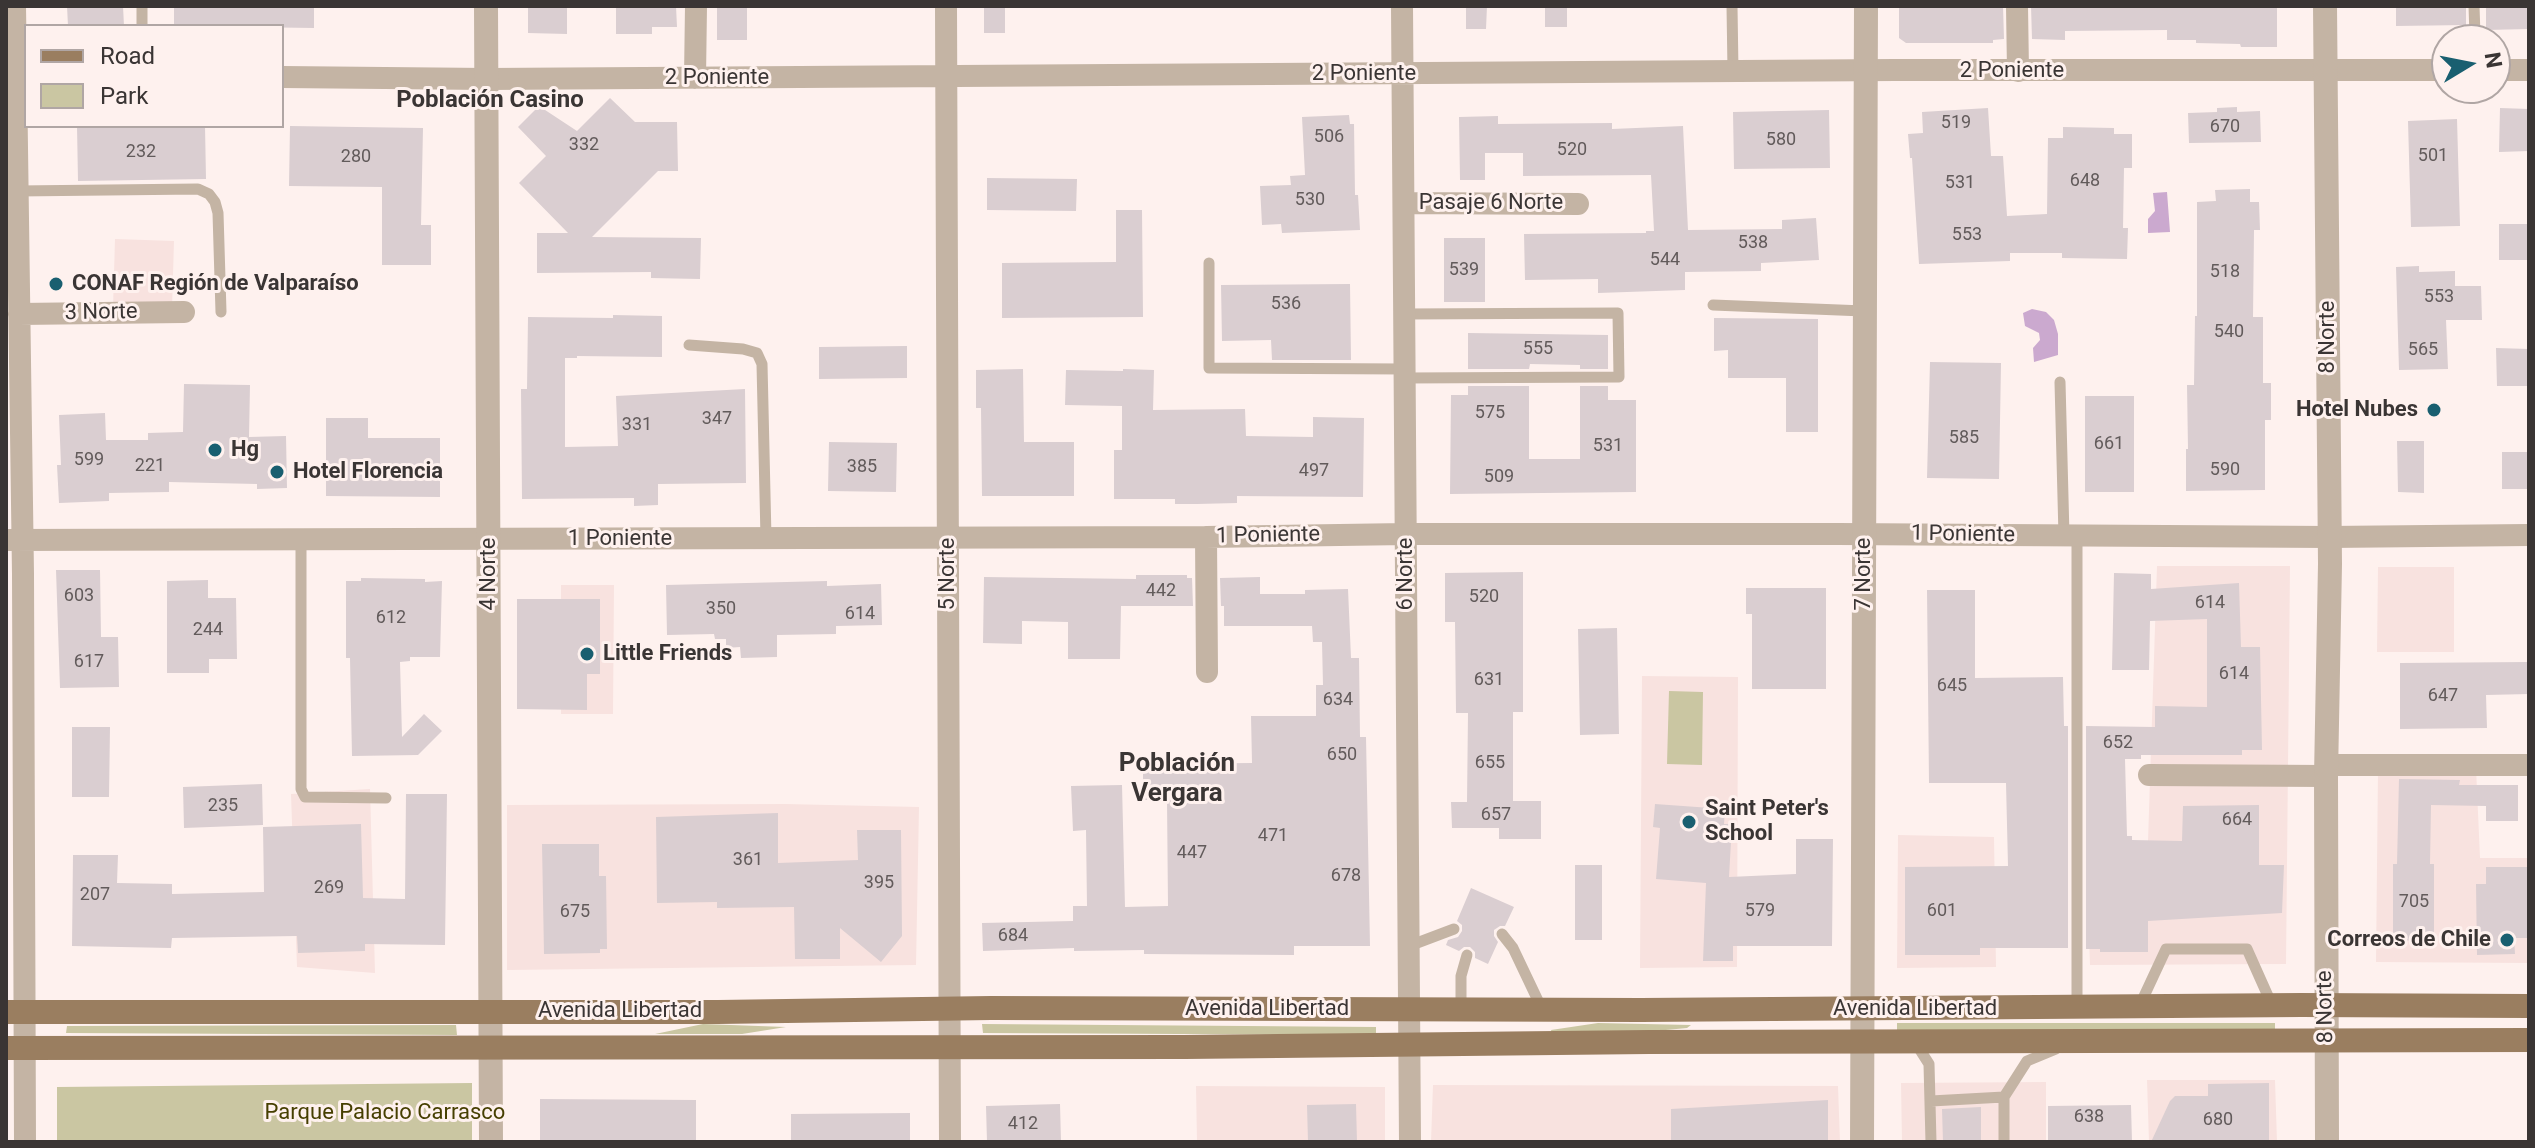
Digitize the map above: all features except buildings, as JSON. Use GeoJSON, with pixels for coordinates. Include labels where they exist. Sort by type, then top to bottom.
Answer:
{"type":"FeatureCollection","features":[{"type":"Feature","properties":{"kind":"main road","name":"Avenida Libertad"},"geometry":{"type":"LineString","coordinates":[[15,1012],[2529,1006]]}},
{"type":"Feature","properties":{"kind":"main road","name":"Avenida Libertad"},"geometry":{"type":"LineString","coordinates":[[15,1048],[491,1049],[2529,1040]]}},
{"type":"Feature","properties":{"kind":"street"},"geometry":{"type":"LineString","coordinates":[[15,6],[19,314],[14,540],[15,1048],[25,1142]]}},
{"type":"Feature","properties":{"kind":"street","name":"4 Norte"},"geometry":{"type":"LineString","coordinates":[[486,6],[491,1142]]}},
{"type":"Feature","properties":{"kind":"street"},"geometry":{"type":"LineString","coordinates":[[695,78],[696,6]]}},
{"type":"Feature","properties":{"kind":"street","name":"5 Norte"},"geometry":{"type":"LineString","coordinates":[[946,6],[950,1142]]}},
{"type":"Feature","properties":{"kind":"street","name":"6 Norte"},"geometry":{"type":"LineString","coordinates":[[1402,6],[1410,1142]]}},
{"type":"Feature","properties":{"kind":"street","name":"7 Norte"},"geometry":{"type":"LineString","coordinates":[[1862,1142],[1866,6]]}},
{"type":"Feature","properties":{"kind":"street"},"geometry":{"type":"LineString","coordinates":[[2017,6],[2018,71]]}},
{"type":"Feature","properties":{"kind":"street","name":"8 Norte"},"geometry":{"type":"LineString","coordinates":[[2325,6],[2329,537],[2327,1142]]}},
{"type":"Feature","properties":{"kind":"street","name":"2 Poniente"},"geometry":{"type":"LineString","coordinates":[[284,77],[487,79],[2431,70]]}},
{"type":"Feature","properties":{"kind":"street","name":"Pasaje 6 Norte"},"geometry":{"type":"LineString","coordinates":[[1404,203],[1578,204]]}},
{"type":"Feature","properties":{"kind":"street","name":"3 Norte"},"geometry":{"type":"LineString","coordinates":[[19,314],[184,312]]}},
{"type":"Feature","properties":{"kind":"street","name":"1 Poniente"},"geometry":{"type":"LineString","coordinates":[[14,540],[1406,534],[2529,535]]}},
{"type":"Feature","properties":{"kind":"street"},"geometry":{"type":"LineString","coordinates":[[1206,537],[1207,672]]}},
{"type":"Feature","properties":{"kind":"street"},"geometry":{"type":"LineString","coordinates":[[2149,775],[2529,765]]}},
{"type":"Feature","properties":{"kind":"lane"},"geometry":{"type":"LineString","coordinates":[[1732,6],[1733,71]]}},
{"type":"Feature","properties":{"kind":"lane"},"geometry":{"type":"LineString","coordinates":[[17,191],[198,189],[209,194],[218,213],[221,312]]}},
{"type":"Feature","properties":{"kind":"lane"},"geometry":{"type":"LineString","coordinates":[[1209,263],[1209,368],[1619,377],[1618,313],[1404,314]]}},
{"type":"Feature","properties":{"kind":"lane"},"geometry":{"type":"LineString","coordinates":[[1713,305],[1865,311]]}},
{"type":"Feature","properties":{"kind":"lane"},"geometry":{"type":"LineString","coordinates":[[689,345],[743,349],[757,353],[762,364],[766,538]]}},
{"type":"Feature","properties":{"kind":"lane"},"geometry":{"type":"LineString","coordinates":[[2060,382],[2070,536],[2077,1008]]}},
{"type":"Feature","properties":{"kind":"lane"},"geometry":{"type":"LineString","coordinates":[[301,540],[301,789],[305,797],[386,798]]}},
{"type":"Feature","properties":{"kind":"lane"},"geometry":{"type":"LineString","coordinates":[[1409,946],[1454,929]]}},
{"type":"Feature","properties":{"kind":"lane"},"geometry":{"type":"LineString","coordinates":[[1502,934],[1513,948],[1542,1010]]}},
{"type":"Feature","properties":{"kind":"lane"},"geometry":{"type":"LineString","coordinates":[[2139,1007],[2166,949],[2247,949],[2272,1006]]}},
{"type":"Feature","properties":{"kind":"lane"},"geometry":{"type":"LineString","coordinates":[[1461,1010],[1461,976],[1467,955]]}},
{"type":"Feature","properties":{"kind":"lane"},"geometry":{"type":"LineString","coordinates":[[1915,1042],[1929,1064],[1931,1142]]}},
{"type":"Feature","properties":{"kind":"lane"},"geometry":{"type":"LineString","coordinates":[[2004,1142],[2004,1097],[2027,1061],[2076,1043]]}},
{"type":"Feature","properties":{"kind":"lane"},"geometry":{"type":"LineString","coordinates":[[1931,1101],[2004,1097]]}},
{"type":"Feature","properties":{"kind":"shaded area"},"geometry":{"type":"Polygon","coordinates":[[[2167,192],[2170,232],[2148,233],[2148,219],[2155,211],[2153,193],[2167,192]]]}},
{"type":"Feature","properties":{"kind":"shaded area"},"geometry":{"type":"Polygon","coordinates":[[[115,239],[174,241],[172,309],[113,308],[115,239]]]}},
{"type":"Feature","properties":{"kind":"shaded area"},"geometry":{"type":"Polygon","coordinates":[[[2032,309],[2046,312],[2054,320],[2058,334],[2058,355],[2034,362],[2033,348],[2040,340],[2039,333],[2025,326],[2023,313],[2032,309]]]}},
{"type":"Feature","properties":{"kind":"shaded area"},"geometry":{"type":"Polygon","coordinates":[[[2157,566],[2290,566],[2286,964],[2090,965],[2087,873],[2147,872],[2157,566]]]}},
{"type":"Feature","properties":{"kind":"shaded area"},"geometry":{"type":"Polygon","coordinates":[[[2378,567],[2454,567],[2454,652],[2377,652],[2378,567]]]}},
{"type":"Feature","properties":{"kind":"shaded area","name":"Little Friends"},"geometry":{"type":"Polygon","coordinates":[[[561,585],[614,585],[613,714],[561,714],[561,585]]]}},
{"type":"Feature","properties":{"kind":"shaded area","name":"Saint Peter's School"},"geometry":{"type":"Polygon","coordinates":[[[1642,676],[1738,677],[1737,967],[1640,968],[1642,676]]]}},
{"type":"Feature","properties":{"kind":"shaded area"},"geometry":{"type":"Polygon","coordinates":[[[2476,768],[2480,858],[2529,858],[2529,963],[2376,962],[2378,770],[2476,768]]]}},
{"type":"Feature","properties":{"kind":"shaded area"},"geometry":{"type":"Polygon","coordinates":[[[370,789],[375,973],[297,967],[291,794],[370,789]]]}},
{"type":"Feature","properties":{"kind":"shaded area"},"geometry":{"type":"Polygon","coordinates":[[[507,805],[919,807],[916,965],[507,970],[507,805]]]}},
{"type":"Feature","properties":{"kind":"shaded area"},"geometry":{"type":"Polygon","coordinates":[[[1898,835],[1994,837],[1996,967],[1897,968],[1898,835]]]}},
{"type":"Feature","properties":{"kind":"shaded area"},"geometry":{"type":"Polygon","coordinates":[[[2147,1080],[2275,1080],[2277,1142],[2149,1142],[2147,1080]]]}},
{"type":"Feature","properties":{"kind":"shaded area"},"geometry":{"type":"Polygon","coordinates":[[[2046,1082],[2046,1142],[1902,1142],[1901,1083],[2046,1082]]]}},
{"type":"Feature","properties":{"kind":"shaded area"},"geometry":{"type":"Polygon","coordinates":[[[1433,1085],[1838,1086],[1840,1142],[1431,1142],[1433,1085]]]}},
{"type":"Feature","properties":{"kind":"shaded area"},"geometry":{"type":"Polygon","coordinates":[[[1196,1086],[1385,1087],[1385,1142],[1197,1142],[1196,1086]]]}},
{"type":"Feature","properties":{"kind":"green space"},"geometry":{"type":"Polygon","coordinates":[[[1669,691],[1703,692],[1702,765],[1667,764],[1669,691]]]}},
{"type":"Feature","properties":{"kind":"green space"},"geometry":{"type":"Polygon","coordinates":[[[1598,1023],[1691,1025],[1687,1028],[1634,1033],[1552,1034],[1551,1030],[1598,1023]]]}},
{"type":"Feature","properties":{"kind":"green space"},"geometry":{"type":"Polygon","coordinates":[[[1897,1023],[2275,1023],[2275,1029],[1897,1032],[1897,1023]]]}},
{"type":"Feature","properties":{"kind":"green space"},"geometry":{"type":"Polygon","coordinates":[[[703,1024],[786,1027],[742,1034],[655,1034],[703,1024]]]}},
{"type":"Feature","properties":{"kind":"green space"},"geometry":{"type":"Polygon","coordinates":[[[982,1024],[1376,1027],[1376,1035],[983,1033],[982,1024]]]}},
{"type":"Feature","properties":{"kind":"green space"},"geometry":{"type":"Polygon","coordinates":[[[456,1025],[457,1035],[66,1033],[67,1026],[456,1025]]]}},
{"type":"Feature","properties":{"kind":"green space","name":"Parque Palacio Carrasco"},"geometry":{"type":"Polygon","coordinates":[[[472,1083],[472,1142],[57,1142],[57,1087],[472,1083]]]}},
{"type":"Feature","properties":{"kind":"place","name":"CONAF Región de Valparaíso"},"geometry":{"type":"Point","coordinates":[56,284]}},
{"type":"Feature","properties":{"kind":"place","name":"Hotel Nubes"},"geometry":{"type":"Point","coordinates":[2434,410]}},
{"type":"Feature","properties":{"kind":"place","name":"Hg"},"geometry":{"type":"Point","coordinates":[215,450]}},
{"type":"Feature","properties":{"kind":"place","name":"Hotel Florencia"},"geometry":{"type":"Point","coordinates":[277,472]}},
{"type":"Feature","properties":{"kind":"place","name":"Little Friends"},"geometry":{"type":"Point","coordinates":[587,654]}},
{"type":"Feature","properties":{"kind":"place","name":"Saint Peter's School"},"geometry":{"type":"Point","coordinates":[1689,822]}},
{"type":"Feature","properties":{"kind":"place","name":"Correos de Chile"},"geometry":{"type":"Point","coordinates":[2507,940]}},
{"type":"Feature","properties":{"kind":"district","name":"Población Casino"},"geometry":{"type":"Point","coordinates":[490,101]}},
{"type":"Feature","properties":{"kind":"district","name":"Población Vergara"},"geometry":{"type":"Point","coordinates":[1177,779]}}]}
